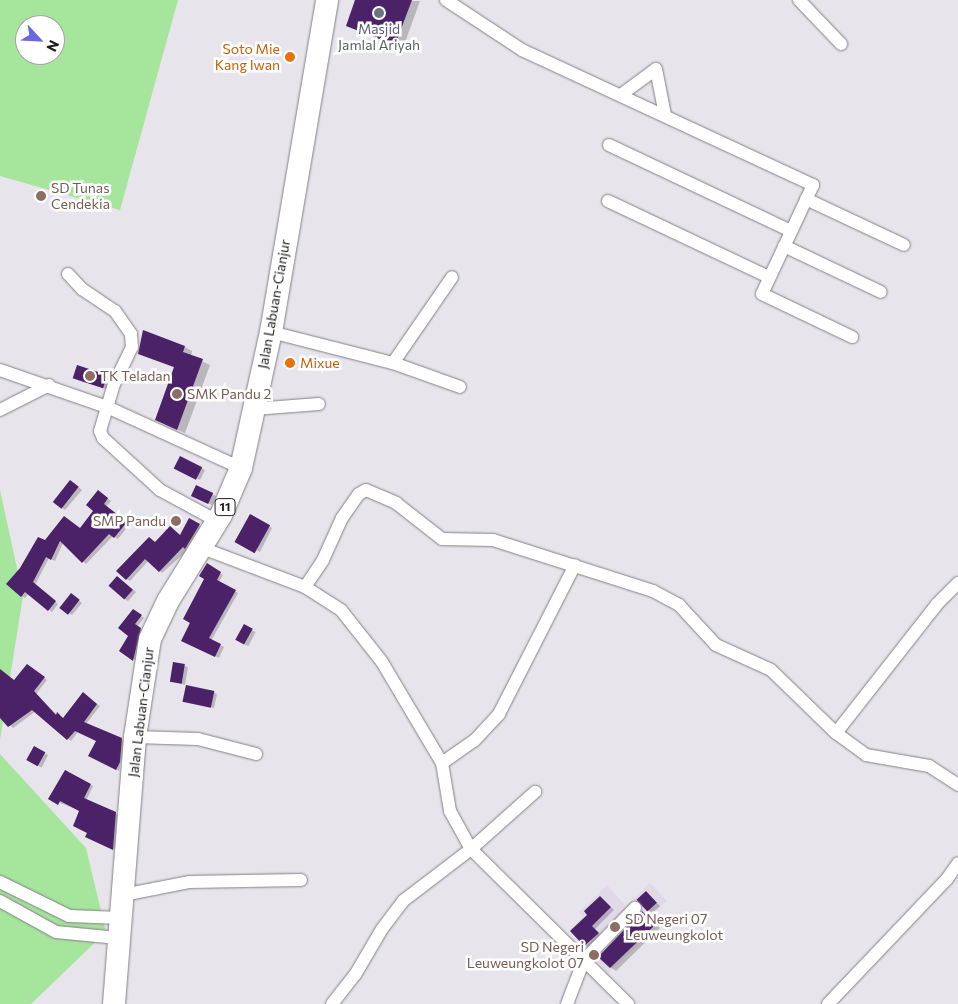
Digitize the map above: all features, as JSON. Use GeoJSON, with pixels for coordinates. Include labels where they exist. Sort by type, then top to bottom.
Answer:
{"type":"FeatureCollection","features":[{"type":"Feature","properties":{"kind":"highway","name":"Jalan Labuan-Cianjur"},"geometry":{"type":"LineString","coordinates":[[114,1004],[135,737],[150,639],[168,601],[217,521],[241,468],[271,332],[327,0]]}},
{"type":"Feature","properties":{"kind":"street"},"geometry":{"type":"LineString","coordinates":[[446,0],[522,50],[622,94],[813,185],[762,294],[852,337]]}},
{"type":"Feature","properties":{"kind":"street"},"geometry":{"type":"LineString","coordinates":[[799,0],[842,44]]}},
{"type":"Feature","properties":{"kind":"street"},"geometry":{"type":"LineString","coordinates":[[622,94],[656,69],[665,114]]}},
{"type":"Feature","properties":{"kind":"street"},"geometry":{"type":"LineString","coordinates":[[609,144],[791,231]]}},
{"type":"Feature","properties":{"kind":"street"},"geometry":{"type":"LineString","coordinates":[[806,199],[904,245]]}},
{"type":"Feature","properties":{"kind":"street"},"geometry":{"type":"LineString","coordinates":[[608,201],[769,277]]}},
{"type":"Feature","properties":{"kind":"street"},"geometry":{"type":"LineString","coordinates":[[784,246],[881,292]]}},
{"type":"Feature","properties":{"kind":"street"},"geometry":{"type":"LineString","coordinates":[[68,274],[82,289],[115,311],[131,334],[132,347],[114,384],[100,431],[103,438],[160,490],[217,521]]}},
{"type":"Feature","properties":{"kind":"street"},"geometry":{"type":"LineString","coordinates":[[394,363],[452,277]]}},
{"type":"Feature","properties":{"kind":"street"},"geometry":{"type":"LineString","coordinates":[[271,332],[394,363],[460,387]]}},
{"type":"Feature","properties":{"kind":"street"},"geometry":{"type":"LineString","coordinates":[[0,370],[107,407],[241,468]]}},
{"type":"Feature","properties":{"kind":"street"},"geometry":{"type":"LineString","coordinates":[[0,410],[49,386]]}},
{"type":"Feature","properties":{"kind":"street"},"geometry":{"type":"LineString","coordinates":[[254,409],[319,404]]}},
{"type":"Feature","properties":{"kind":"street"},"geometry":{"type":"LineString","coordinates":[[305,587],[323,560],[342,518],[359,494],[366,490],[396,503],[442,539],[493,540],[653,591],[679,605],[716,645],[771,670],[836,733],[866,755],[930,766],[958,785]]}},
{"type":"Feature","properties":{"kind":"street"},"geometry":{"type":"LineString","coordinates":[[202,548],[305,587],[340,610],[382,662],[442,763],[450,811],[471,849],[625,1003]]}},
{"type":"Feature","properties":{"kind":"street"},"geometry":{"type":"LineString","coordinates":[[442,763],[474,741],[499,714],[575,565]]}},
{"type":"Feature","properties":{"kind":"street"},"geometry":{"type":"LineString","coordinates":[[836,733],[937,604],[958,583]]}},
{"type":"Feature","properties":{"kind":"street"},"geometry":{"type":"LineString","coordinates":[[135,737],[198,739],[256,754]]}},
{"type":"Feature","properties":{"kind":"street"},"geometry":{"type":"LineString","coordinates":[[332,1004],[355,975],[382,929],[402,901],[471,849],[535,792]]}},
{"type":"Feature","properties":{"kind":"street"},"geometry":{"type":"LineString","coordinates":[[828,1004],[947,879],[958,863]]}},
{"type":"Feature","properties":{"kind":"street"},"geometry":{"type":"LineString","coordinates":[[123,895],[189,882],[301,880]]}},
{"type":"Feature","properties":{"kind":"street"},"geometry":{"type":"LineString","coordinates":[[0,882],[69,916],[119,928]]}},
{"type":"Feature","properties":{"kind":"street"},"geometry":{"type":"LineString","coordinates":[[0,901],[56,932],[119,928]]}},
{"type":"Feature","properties":{"kind":"street"},"geometry":{"type":"LineString","coordinates":[[567,1004],[584,960],[635,908]]}},
{"type":"Feature","properties":{"kind":"shaded area","name":"SD Negeri 07 Leuweungkolot"},"geometry":{"type":"Polygon","coordinates":[[[650,883],[667,901],[653,914],[661,923],[608,973],[569,930],[583,917],[579,912],[607,885],[626,906],[650,883]]]}},
{"type":"Feature","properties":{"kind":"green space"},"geometry":{"type":"Polygon","coordinates":[[[0,0],[178,0],[120,210],[0,176],[0,0]]]}},
{"type":"Feature","properties":{"kind":"green space"},"geometry":{"type":"Polygon","coordinates":[[[0,490],[23,596],[0,740],[0,490]]]}},
{"type":"Feature","properties":{"kind":"green space"},"geometry":{"type":"Polygon","coordinates":[[[0,754],[86,848],[106,932],[31,1004],[0,1004],[0,754]]]}},
{"type":"Feature","properties":{"kind":"building","name":"Masjid Jamlal Ariyah"},"geometry":{"type":"Polygon","coordinates":[[[355,0],[412,0],[395,45],[346,26],[355,0]]]}},
{"type":"Feature","properties":{"kind":"building","name":"SMK Pandu 2"},"geometry":{"type":"Polygon","coordinates":[[[143,330],[185,346],[183,352],[203,359],[177,430],[155,420],[174,367],[138,354],[143,330]]]}},
{"type":"Feature","properties":{"kind":"building","name":"TK Teladan"},"geometry":{"type":"Polygon","coordinates":[[[77,365],[107,375],[103,388],[73,378],[77,365]]]}},
{"type":"Feature","properties":{"kind":"building"},"geometry":{"type":"Polygon","coordinates":[[[180,456],[202,467],[196,480],[174,468],[180,456]]]}},
{"type":"Feature","properties":{"kind":"building"},"geometry":{"type":"Polygon","coordinates":[[[70,480],[79,487],[61,509],[53,502],[70,480]]]}},
{"type":"Feature","properties":{"kind":"building"},"geometry":{"type":"Polygon","coordinates":[[[196,485],[213,493],[208,504],[191,496],[196,485]]]}},
{"type":"Feature","properties":{"kind":"building"},"geometry":{"type":"Polygon","coordinates":[[[98,490],[108,498],[104,504],[127,522],[114,538],[109,534],[82,563],[60,541],[51,560],[46,557],[33,582],[56,601],[48,611],[25,592],[21,597],[6,584],[20,568],[38,537],[45,540],[64,516],[80,528],[93,511],[86,505],[98,490]]]}},
{"type":"Feature","properties":{"kind":"building"},"geometry":{"type":"Polygon","coordinates":[[[250,514],[270,525],[255,553],[234,542],[250,514]]]}},
{"type":"Feature","properties":{"kind":"building"},"geometry":{"type":"Polygon","coordinates":[[[189,518],[200,524],[185,549],[183,547],[159,572],[145,559],[126,580],[116,571],[149,537],[155,542],[170,526],[180,535],[189,518]]]}},
{"type":"Feature","properties":{"kind":"building"},"geometry":{"type":"Polygon","coordinates":[[[207,563],[221,572],[217,580],[236,590],[209,638],[221,644],[215,657],[181,641],[190,623],[183,619],[204,579],[199,576],[207,563]]]}},
{"type":"Feature","properties":{"kind":"building"},"geometry":{"type":"Polygon","coordinates":[[[117,576],[133,590],[124,600],[108,586],[117,576]]]}},
{"type":"Feature","properties":{"kind":"building"},"geometry":{"type":"Polygon","coordinates":[[[71,593],[80,600],[68,615],[59,608],[71,593]]]}},
{"type":"Feature","properties":{"kind":"building"},"geometry":{"type":"Polygon","coordinates":[[[133,609],[142,615],[135,624],[141,628],[133,661],[119,651],[128,636],[118,628],[133,609]]]}},
{"type":"Feature","properties":{"kind":"building"},"geometry":{"type":"Polygon","coordinates":[[[244,624],[253,629],[244,645],[235,640],[244,624]]]}},
{"type":"Feature","properties":{"kind":"building"},"geometry":{"type":"Polygon","coordinates":[[[173,662],[185,664],[182,684],[170,682],[173,662]]]}},
{"type":"Feature","properties":{"kind":"building"},"geometry":{"type":"Polygon","coordinates":[[[27,664],[45,677],[34,691],[56,715],[57,712],[63,718],[83,692],[97,704],[84,722],[122,738],[120,762],[116,770],[88,756],[96,741],[75,731],[67,740],[32,710],[8,727],[0,718],[0,669],[14,680],[27,664]]]}},
{"type":"Feature","properties":{"kind":"building"},"geometry":{"type":"Polygon","coordinates":[[[186,685],[214,691],[211,708],[182,702],[186,685]]]}},
{"type":"Feature","properties":{"kind":"building"},"geometry":{"type":"Polygon","coordinates":[[[34,746],[45,752],[38,766],[26,760],[34,746]]]}},
{"type":"Feature","properties":{"kind":"building"},"geometry":{"type":"Polygon","coordinates":[[[65,770],[91,784],[84,798],[116,812],[113,850],[85,837],[87,833],[73,826],[79,811],[60,801],[58,805],[48,799],[65,770]]]}},
{"type":"Feature","properties":{"kind":"building"},"geometry":{"type":"Polygon","coordinates":[[[646,891],[657,903],[647,912],[636,900],[646,891]]]}},
{"type":"Feature","properties":{"kind":"building"},"geometry":{"type":"Polygon","coordinates":[[[600,896],[611,907],[592,926],[599,933],[584,946],[570,931],[587,915],[584,911],[600,896]]]}},
{"type":"Feature","properties":{"kind":"building"},"geometry":{"type":"Polygon","coordinates":[[[642,911],[655,925],[610,968],[598,957],[642,911]]]}},
{"type":"Feature","properties":{"kind":"place","name":"Masjid Jamlal Ariyah"},"geometry":{"type":"Point","coordinates":[379,13]}},
{"type":"Feature","properties":{"kind":"place","name":"Soto Mie Kang Iwan"},"geometry":{"type":"Point","coordinates":[290,57]}},
{"type":"Feature","properties":{"kind":"place","name":"SD Tunas Cendekia"},"geometry":{"type":"Point","coordinates":[41,196]}},
{"type":"Feature","properties":{"kind":"place","name":"Mixue"},"geometry":{"type":"Point","coordinates":[290,363]}},
{"type":"Feature","properties":{"kind":"place","name":"TK Teladan"},"geometry":{"type":"Point","coordinates":[90,376]}},
{"type":"Feature","properties":{"kind":"place","name":"SMK Pandu 2"},"geometry":{"type":"Point","coordinates":[177,394]}},
{"type":"Feature","properties":{"kind":"place","name":"SMP Pandu"},"geometry":{"type":"Point","coordinates":[176,521]}},
{"type":"Feature","properties":{"kind":"place","name":"SD Negeri 07 Leuweungkolot"},"geometry":{"type":"Point","coordinates":[615,927]}},
{"type":"Feature","properties":{"kind":"place","name":"SD Negeri Leuweungkolot 07"},"geometry":{"type":"Point","coordinates":[594,955]}}]}
